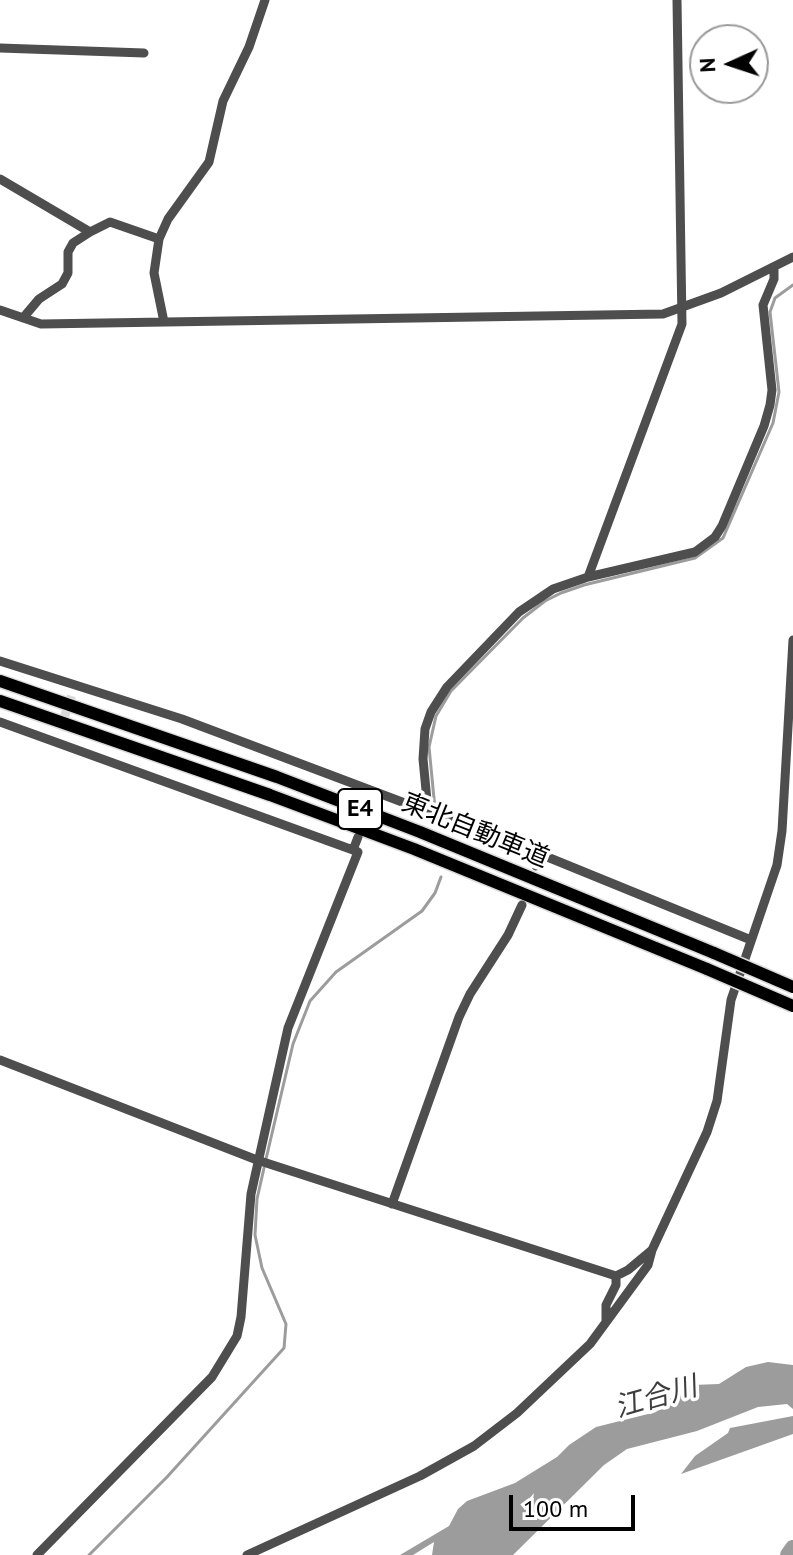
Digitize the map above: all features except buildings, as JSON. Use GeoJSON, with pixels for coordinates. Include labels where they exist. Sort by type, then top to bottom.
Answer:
{"type":"FeatureCollection","features":[{"type":"Feature","properties":{"kind":"highway","name":"東北自動車道"},"geometry":{"type":"LineString","coordinates":[[0,681],[349,804],[793,987]]}},
{"type":"Feature","properties":{"kind":"highway","name":"東北自動車道"},"geometry":{"type":"LineString","coordinates":[[0,701],[414,849],[793,1006]]}},
{"type":"Feature","properties":{"kind":"street"},"geometry":{"type":"LineString","coordinates":[[164,322],[154,273],[159,239],[168,219],[209,162],[223,101],[249,47],[265,0]]}},
{"type":"Feature","properties":{"kind":"street"},"geometry":{"type":"LineString","coordinates":[[588,577],[679,334],[683,308],[677,0]]}},
{"type":"Feature","properties":{"kind":"street"},"geometry":{"type":"LineString","coordinates":[[0,48],[144,53]]}},
{"type":"Feature","properties":{"kind":"street"},"geometry":{"type":"LineString","coordinates":[[0,179],[90,232]]}},
{"type":"Feature","properties":{"kind":"street"},"geometry":{"type":"LineString","coordinates":[[23,318],[39,299],[62,284],[68,273],[68,252],[73,243],[90,232],[110,222],[159,239]]}},
{"type":"Feature","properties":{"kind":"street"},"geometry":{"type":"LineString","coordinates":[[0,310],[41,324],[663,314],[683,308],[793,257]]}},
{"type":"Feature","properties":{"kind":"street"},"geometry":{"type":"LineString","coordinates":[[428,811],[423,744],[425,729],[437,700],[519,612],[553,589],[588,577],[695,552],[715,537],[722,526],[770,405],[772,390],[763,305],[774,279],[774,267]]}},
{"type":"Feature","properties":{"kind":"street"},"geometry":{"type":"LineString","coordinates":[[247,1555],[406,1482],[474,1446],[517,1413],[590,1344],[648,1265],[717,1101],[731,1000],[777,865],[781,847],[793,640]]}},
{"type":"Feature","properties":{"kind":"street"},"geometry":{"type":"LineString","coordinates":[[0,661],[74,689],[182,719],[372,795],[428,811],[540,854],[751,940]]}},
{"type":"Feature","properties":{"kind":"street"},"geometry":{"type":"LineString","coordinates":[[0,722],[358,852],[288,1028],[257,1160],[247,1220],[240,1329],[212,1377],[37,1555]]}},
{"type":"Feature","properties":{"kind":"street"},"geometry":{"type":"LineString","coordinates":[[56,741],[60,730]]}},
{"type":"Feature","properties":{"kind":"street"},"geometry":{"type":"LineString","coordinates":[[353,850],[358,837]]}},
{"type":"Feature","properties":{"kind":"street"},"geometry":{"type":"LineString","coordinates":[[536,866],[540,854]]}},
{"type":"Feature","properties":{"kind":"street"},"geometry":{"type":"LineString","coordinates":[[392,1204],[459,1017],[508,935],[522,905]]}},
{"type":"Feature","properties":{"kind":"street"},"geometry":{"type":"LineString","coordinates":[[0,1060],[257,1160],[616,1276]]}},
{"type":"Feature","properties":{"kind":"street"},"geometry":{"type":"LineString","coordinates":[[616,1276],[652,1250]]}},
{"type":"Feature","properties":{"kind":"street"},"geometry":{"type":"LineString","coordinates":[[606,1322],[606,1305],[616,1285],[616,1276]]}},
{"type":"Feature","properties":{"kind":"shaded area"},"geometry":{"type":"Polygon","coordinates":[[[768,1362],[793,1365],[793,1409],[787,1404],[758,1407],[697,1431],[627,1449],[604,1465],[513,1555],[432,1555],[434,1542],[413,1555],[400,1555],[449,1526],[458,1509],[467,1501],[515,1483],[557,1457],[596,1427],[656,1412],[678,1391],[692,1385],[719,1384],[746,1367],[768,1362]]]}},
{"type":"Feature","properties":{"kind":"shaded area"},"geometry":{"type":"Polygon","coordinates":[[[793,1416],[793,1434],[681,1474],[695,1456],[728,1433],[730,1428],[793,1416]]]}},
{"type":"Feature","properties":{"kind":"waterway"},"geometry":{"type":"LineString","coordinates":[[435,809],[429,747],[436,716],[451,691],[523,618],[561,593],[695,558],[723,538],[773,423],[779,392],[770,312],[775,298],[793,285]]}},
{"type":"Feature","properties":{"kind":"waterway"},"geometry":{"type":"LineString","coordinates":[[266,1159],[293,1044],[310,1001],[336,972],[422,911],[435,893],[441,877]]}},
{"type":"Feature","properties":{"kind":"waterway"},"geometry":{"type":"LineString","coordinates":[[89,1555],[167,1477],[284,1348],[286,1324],[262,1268],[255,1235],[257,1199],[264,1168]]}},
{"type":"Feature","properties":{"kind":"waterway"},"geometry":{"type":"LineString","coordinates":[[788,1555],[793,1548]]}},
{"type":"Feature","properties":{"kind":"tunnel"},"geometry":{"type":"LineString","coordinates":[[60,730],[72,694]]}},
{"type":"Feature","properties":{"kind":"tunnel"},"geometry":{"type":"LineString","coordinates":[[359,834],[370,800]]}},
{"type":"Feature","properties":{"kind":"water label","name":"江合川"},"geometry":{"type":"Point","coordinates":[656,1398]}}]}
